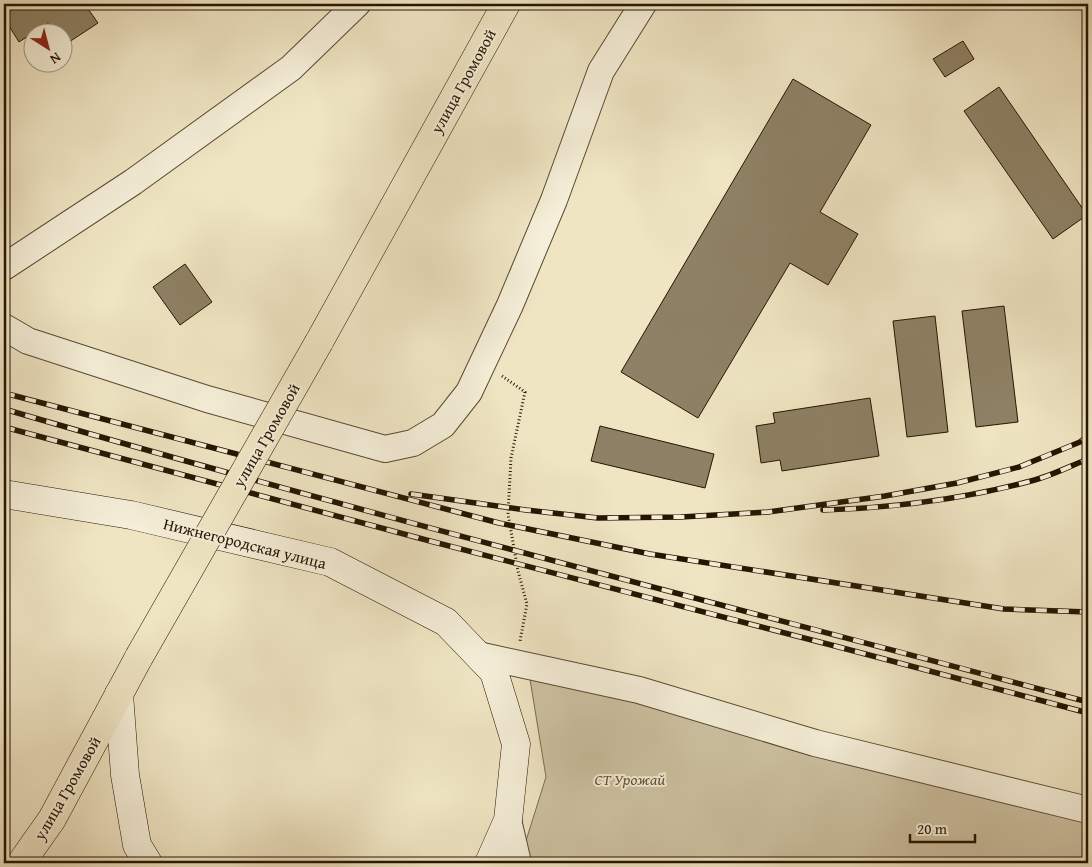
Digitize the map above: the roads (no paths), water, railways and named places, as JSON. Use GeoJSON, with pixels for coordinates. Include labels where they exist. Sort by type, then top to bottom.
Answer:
{"type":"FeatureCollection","features":[{"type":"Feature","properties":{"kind":"main road","name":"улица Громовой"},"geometry":{"type":"LineString","coordinates":[[21,863],[52,819],[139,657],[319,342],[506,4]]}},
{"type":"Feature","properties":{"kind":"main road","name":"Нижнегородская улица"},"geometry":{"type":"LineString","coordinates":[[4,494],[131,515],[330,562],[446,622],[494,672],[516,744],[508,820],[489,863]]}},
{"type":"Feature","properties":{"kind":"main road"},"geometry":{"type":"LineString","coordinates":[[119,694],[125,774],[137,845],[148,863]]}},
{"type":"Feature","properties":{"kind":"street"},"geometry":{"type":"LineString","coordinates":[[4,267],[133,182],[291,68],[357,4]]}},
{"type":"Feature","properties":{"kind":"street"},"geometry":{"type":"LineString","coordinates":[[4,327],[28,341],[198,396],[385,449],[413,443],[443,425],[470,392],[510,305],[554,200],[601,71],[643,4]]}},
{"type":"Feature","properties":{"kind":"street"},"geometry":{"type":"LineString","coordinates":[[478,655],[639,690],[815,743],[1088,810]]}},
{"type":"Feature","properties":{"kind":"street"},"geometry":{"type":"LineString","coordinates":[[508,820],[518,863]]}},
{"type":"Feature","properties":{"kind":"railway"},"geometry":{"type":"LineString","coordinates":[[4,393],[499,523],[650,554],[1004,609],[1088,612]]}},
{"type":"Feature","properties":{"kind":"railway"},"geometry":{"type":"LineString","coordinates":[[4,409],[409,522],[1088,702]]}},
{"type":"Feature","properties":{"kind":"railway"},"geometry":{"type":"LineString","coordinates":[[4,427],[430,541],[1088,713]]}},
{"type":"Feature","properties":{"kind":"railway"},"geometry":{"type":"LineString","coordinates":[[411,494],[598,518],[681,517],[768,512],[885,496],[957,483],[1019,467],[1080,442],[1088,436]]}},
{"type":"Feature","properties":{"kind":"railway"},"geometry":{"type":"LineString","coordinates":[[823,510],[902,505],[980,493],[1038,479],[1088,459]]}},
{"type":"Feature","properties":{"kind":"park label","name":"СТ Урожай"},"geometry":{"type":"Point","coordinates":[630,779]}}]}
